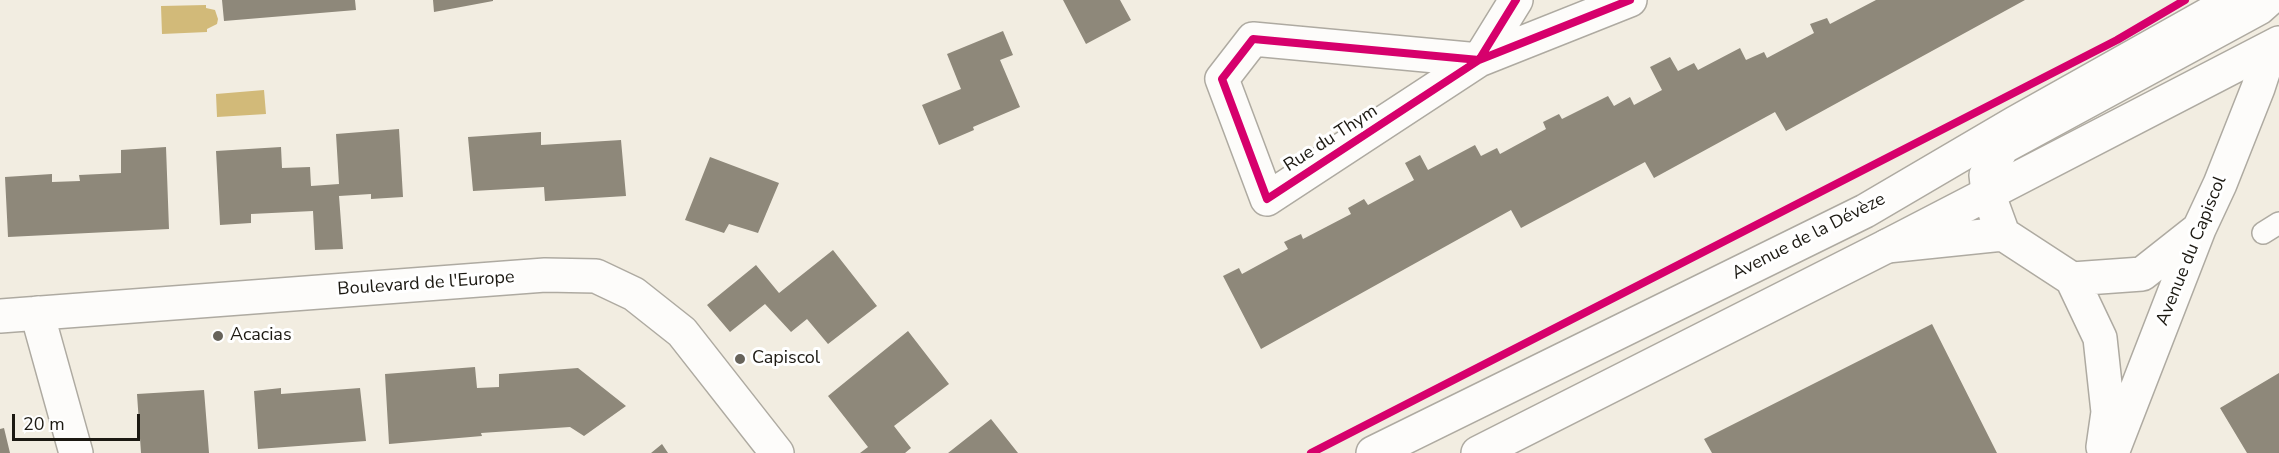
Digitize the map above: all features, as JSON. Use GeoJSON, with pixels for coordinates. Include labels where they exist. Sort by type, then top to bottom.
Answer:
{"type":"FeatureCollection","features":[{"type":"Feature","properties":{"kind":"street","name":"Rue du Thym"},"geometry":{"type":"LineString","coordinates":[[1479,60],[1253,39],[1222,79],[1268,199],[1479,60],[1516,0]]}},
{"type":"Feature","properties":{"kind":"street"},"geometry":{"type":"LineString","coordinates":[[1479,60],[1630,0]]}},
{"type":"Feature","properties":{"kind":"street","name":"Avenue de la Dévèze"},"geometry":{"type":"LineString","coordinates":[[1373,453],[1865,211],[2015,123],[2234,0]]}},
{"type":"Feature","properties":{"kind":"street"},"geometry":{"type":"LineString","coordinates":[[2102,453],[2108,412],[2100,338],[2072,279],[2003,234],[1988,194],[1986,175],[2004,147],[2259,8],[2268,0]]}},
{"type":"Feature","properties":{"kind":"street"},"geometry":{"type":"LineString","coordinates":[[1478,453],[1887,246],[2275,45]]}},
{"type":"Feature","properties":{"kind":"street","name":"Avenue du Capiscol"},"geometry":{"type":"LineString","coordinates":[[2112,453],[2199,229],[2220,184],[2275,45]]}},
{"type":"Feature","properties":{"kind":"street"},"geometry":{"type":"LineString","coordinates":[[2072,279],[2142,274],[2199,229]]}},
{"type":"Feature","properties":{"kind":"street"},"geometry":{"type":"LineString","coordinates":[[1887,246],[2003,234]]}},
{"type":"Feature","properties":{"kind":"street","name":"Boulevard de l'Europe"},"geometry":{"type":"LineString","coordinates":[[0,316],[545,274],[596,276],[634,294],[682,332],[777,453]]}},
{"type":"Feature","properties":{"kind":"street"},"geometry":{"type":"LineString","coordinates":[[37,313],[76,453]]}},
{"type":"Feature","properties":{"kind":"shaded area"},"geometry":{"type":"Polygon","coordinates":[[[206,5],[206,8],[215,10],[218,19],[217,24],[207,29],[207,32],[162,34],[161,6],[206,5]]]}},
{"type":"Feature","properties":{"kind":"shaded area"},"geometry":{"type":"Polygon","coordinates":[[[264,90],[266,114],[217,117],[216,94],[264,90]]]}},
{"type":"Feature","properties":{"kind":"building"},"geometry":{"type":"Polygon","coordinates":[[[222,0],[355,0],[356,10],[224,21],[222,0]]]}},
{"type":"Feature","properties":{"kind":"building"},"geometry":{"type":"Polygon","coordinates":[[[433,0],[493,0],[493,1],[434,12],[433,0]]]}},
{"type":"Feature","properties":{"kind":"building"},"geometry":{"type":"Polygon","coordinates":[[[1063,0],[1120,0],[1131,20],[1086,44],[1063,0]]]}},
{"type":"Feature","properties":{"kind":"building"},"geometry":{"type":"Polygon","coordinates":[[[1876,0],[2025,0],[1786,131],[1775,112],[1654,178],[1645,162],[1521,228],[1511,210],[1261,349],[1223,276],[1239,268],[1242,274],[1288,249],[1284,242],[1301,234],[1303,239],[1351,214],[1348,208],[1364,199],[1368,205],[1414,180],[1405,163],[1420,155],[1428,170],[1475,145],[1481,156],[1497,148],[1500,154],[1546,129],[1543,122],[1559,114],[1562,119],[1608,96],[1614,106],[1630,97],[1634,105],[1662,90],[1650,67],[1670,57],[1678,71],[1694,63],[1698,70],[1740,48],[1746,60],[1764,52],[1767,58],[1814,33],[1810,24],[1827,18],[1830,24],[1876,0]]]}},
{"type":"Feature","properties":{"kind":"building"},"geometry":{"type":"Polygon","coordinates":[[[1003,31],[1013,55],[1000,60],[1020,107],[973,127],[974,130],[939,145],[922,105],[961,89],[947,54],[1003,31]]]}},
{"type":"Feature","properties":{"kind":"building"},"geometry":{"type":"Polygon","coordinates":[[[399,129],[403,197],[371,199],[371,194],[339,196],[343,249],[315,250],[313,211],[251,214],[251,223],[220,225],[216,151],[281,147],[282,168],[310,167],[311,186],[339,184],[336,134],[399,129]]]}},
{"type":"Feature","properties":{"kind":"building"},"geometry":{"type":"Polygon","coordinates":[[[541,132],[541,145],[621,140],[626,196],[545,201],[544,187],[473,191],[468,137],[541,132]]]}},
{"type":"Feature","properties":{"kind":"building"},"geometry":{"type":"Polygon","coordinates":[[[166,147],[169,229],[8,237],[5,177],[52,174],[52,182],[80,181],[79,175],[121,173],[121,150],[166,147]]]}},
{"type":"Feature","properties":{"kind":"building"},"geometry":{"type":"Polygon","coordinates":[[[710,157],[779,183],[758,233],[729,224],[724,233],[685,220],[710,157]]]}},
{"type":"Feature","properties":{"kind":"building"},"geometry":{"type":"Polygon","coordinates":[[[833,250],[877,306],[828,344],[807,319],[791,332],[765,304],[730,332],[707,305],[756,265],[779,293],[833,250]]]}},
{"type":"Feature","properties":{"kind":"building"},"geometry":{"type":"Polygon","coordinates":[[[1932,324],[1997,453],[1712,453],[1704,439],[1932,324]]]}},
{"type":"Feature","properties":{"kind":"building"},"geometry":{"type":"Polygon","coordinates":[[[908,331],[949,384],[894,426],[911,448],[905,453],[860,453],[868,447],[828,396],[908,331]]]}},
{"type":"Feature","properties":{"kind":"building"},"geometry":{"type":"Polygon","coordinates":[[[475,367],[477,388],[499,387],[499,374],[578,368],[626,406],[584,436],[570,427],[481,433],[482,436],[389,444],[385,374],[475,367]]]}},
{"type":"Feature","properties":{"kind":"building"},"geometry":{"type":"Polygon","coordinates":[[[2279,373],[2279,453],[2247,453],[2220,408],[2279,373]]]}},
{"type":"Feature","properties":{"kind":"building"},"geometry":{"type":"Polygon","coordinates":[[[281,388],[281,394],[360,388],[366,441],[258,449],[254,391],[281,388]]]}},
{"type":"Feature","properties":{"kind":"building"},"geometry":{"type":"Polygon","coordinates":[[[204,390],[209,453],[141,453],[137,394],[204,390]]]}},
{"type":"Feature","properties":{"kind":"building"},"geometry":{"type":"Polygon","coordinates":[[[991,419],[1018,453],[948,453],[991,419]]]}},
{"type":"Feature","properties":{"kind":"building"},"geometry":{"type":"Polygon","coordinates":[[[4,428],[10,453],[0,453],[0,429],[4,428]]]}},
{"type":"Feature","properties":{"kind":"building"},"geometry":{"type":"Polygon","coordinates":[[[662,444],[668,453],[651,453],[662,444]]]}},
{"type":"Feature","properties":{"kind":"cycle path"},"geometry":{"type":"LineString","coordinates":[[1516,0],[1479,60],[1267,199],[1222,79],[1253,39],[1479,60],[1630,0]]}},
{"type":"Feature","properties":{"kind":"cycle path"},"geometry":{"type":"LineString","coordinates":[[1311,453],[2117,40],[2185,0]]}},
{"type":"Feature","properties":{"kind":"place","name":"Acacias"},"geometry":{"type":"Point","coordinates":[218,336]}},
{"type":"Feature","properties":{"kind":"place","name":"Capiscol"},"geometry":{"type":"Point","coordinates":[740,359]}}]}
